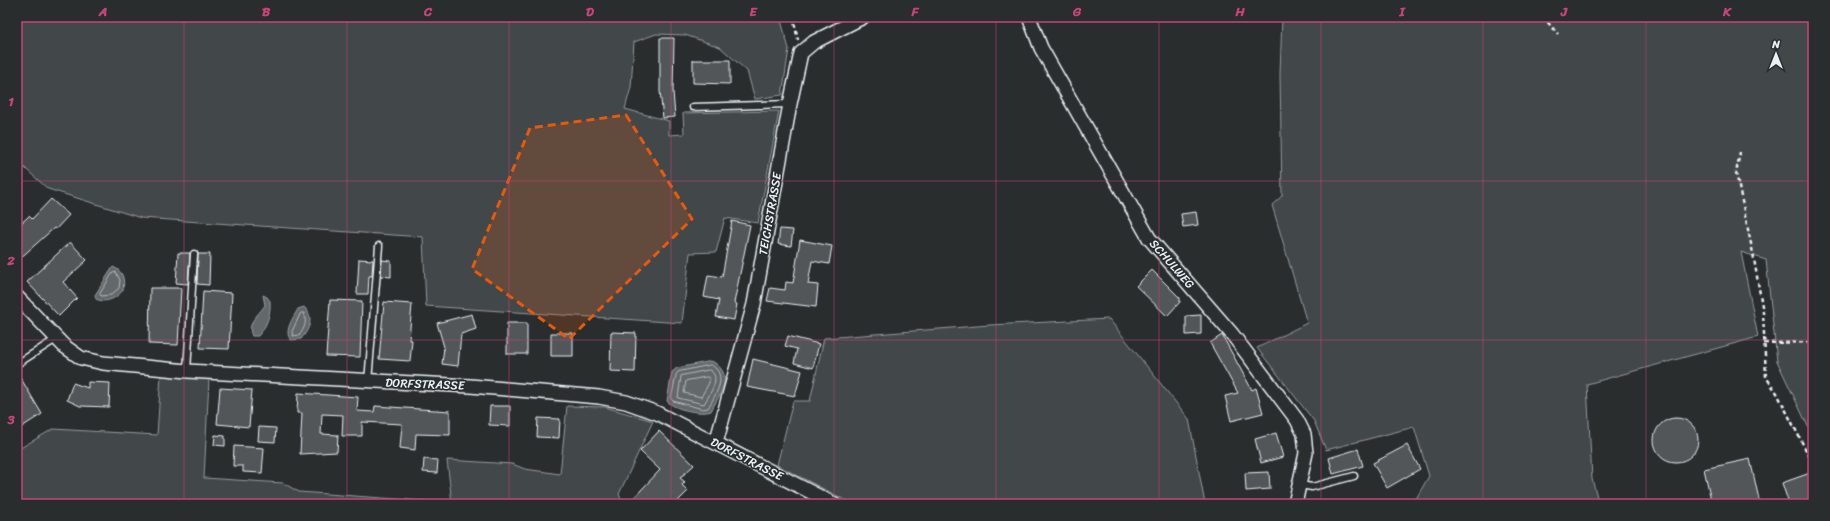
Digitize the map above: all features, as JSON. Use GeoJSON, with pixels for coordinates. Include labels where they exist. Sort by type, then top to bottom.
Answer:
{"type":"FeatureCollection","features":[{"type":"Feature","properties":{"kind":"street"},"geometry":{"type":"LineString","coordinates":[[801,53],[814,42],[863,17]]}},
{"type":"Feature","properties":{"kind":"street","name":"SCHULWEG"},"geometry":{"type":"LineString","coordinates":[[1029,17],[1041,48],[1149,238],[1232,334],[1297,420],[1304,434],[1306,452],[1295,504]]}},
{"type":"Feature","properties":{"kind":"street","name":"TEICHSTRASSE"},"geometry":{"type":"LineString","coordinates":[[716,443],[754,304],[790,104],[801,53]]}},
{"type":"Feature","properties":{"kind":"street","name":"DORFSTRASSE"},"geometry":{"type":"LineString","coordinates":[[17,297],[56,339],[77,355],[89,360],[187,371],[368,382],[470,386],[599,397],[626,402],[657,413],[834,504]]}},
{"type":"Feature","properties":{"kind":"lane"},"geometry":{"type":"LineString","coordinates":[[693,107],[790,104]]}},
{"type":"Feature","properties":{"kind":"lane"},"geometry":{"type":"LineString","coordinates":[[368,382],[379,246]]}},
{"type":"Feature","properties":{"kind":"lane"},"geometry":{"type":"LineString","coordinates":[[187,371],[194,254]]}},
{"type":"Feature","properties":{"kind":"lane"},"geometry":{"type":"LineString","coordinates":[[17,364],[56,339]]}},
{"type":"Feature","properties":{"kind":"lane"},"geometry":{"type":"LineString","coordinates":[[1300,485],[1312,486],[1354,476]]}},
{"type":"Feature","properties":{"kind":"path"},"geometry":{"type":"LineString","coordinates":[[793,17],[801,53]]}},
{"type":"Feature","properties":{"kind":"path"},"geometry":{"type":"LineString","coordinates":[[1543,17],[1558,34]]}},
{"type":"Feature","properties":{"kind":"path"},"geometry":{"type":"LineString","coordinates":[[1740,152],[1736,174],[1760,297],[1766,377],[1813,464]]}},
{"type":"Feature","properties":{"kind":"path"},"geometry":{"type":"LineString","coordinates":[[1764,343],[1813,342]]}},
{"type":"Feature","properties":{"kind":"highlighted area"},"geometry":{"type":"Polygon","coordinates":[[[626,115],[692,219],[569,339],[472,269],[530,128],[626,115]]]}},
{"type":"Feature","properties":{"kind":"shaded area"},"geometry":{"type":"Polygon","coordinates":[[[17,17],[780,17],[789,49],[782,95],[755,99],[747,71],[720,47],[685,35],[656,34],[634,42],[631,87],[625,109],[669,121],[669,135],[684,134],[683,113],[779,111],[758,223],[725,218],[716,252],[690,253],[682,323],[426,306],[423,237],[141,218],[48,189],[17,161],[17,17]]]}},
{"type":"Feature","properties":{"kind":"shaded area"},"geometry":{"type":"Polygon","coordinates":[[[1282,17],[1813,17],[1813,437],[1777,361],[1766,260],[1741,252],[1758,337],[1587,384],[1592,479],[1599,504],[1413,504],[1429,476],[1414,427],[1326,450],[1314,421],[1257,348],[1307,323],[1272,205],[1282,196],[1280,74],[1282,17]]]}},
{"type":"Feature","properties":{"kind":"shaded area"},"geometry":{"type":"Polygon","coordinates":[[[1109,319],[1189,419],[1205,504],[853,504],[777,465],[793,401],[810,401],[824,338],[990,325],[1109,319]]]}},
{"type":"Feature","properties":{"kind":"shaded area"},"geometry":{"type":"Polygon","coordinates":[[[161,375],[209,379],[204,478],[283,483],[299,492],[452,503],[447,460],[512,464],[525,469],[560,474],[567,406],[605,407],[653,421],[619,494],[623,504],[17,504],[17,450],[53,429],[157,435],[161,375]]]}},
{"type":"Feature","properties":{"kind":"water"},"geometry":{"type":"Polygon","coordinates":[[[113,267],[121,273],[124,282],[123,290],[111,299],[104,301],[96,299],[95,295],[113,267]]]}},
{"type":"Feature","properties":{"kind":"water"},"geometry":{"type":"Polygon","coordinates":[[[263,295],[270,301],[269,315],[266,324],[258,336],[252,336],[252,323],[265,305],[263,295]]]}},
{"type":"Feature","properties":{"kind":"water"},"geometry":{"type":"Polygon","coordinates":[[[304,307],[309,315],[310,323],[301,339],[291,340],[288,329],[291,321],[298,309],[304,307]]]}},
{"type":"Feature","properties":{"kind":"water"},"geometry":{"type":"Polygon","coordinates":[[[712,361],[719,366],[723,372],[724,384],[722,391],[711,411],[694,412],[681,409],[667,401],[672,372],[677,368],[712,361]]]}},
{"type":"Feature","properties":{"kind":"building"},"geometry":{"type":"Polygon","coordinates":[[[660,38],[674,38],[673,91],[675,117],[663,118],[660,91],[660,38]]]}},
{"type":"Feature","properties":{"kind":"building"},"geometry":{"type":"Polygon","coordinates":[[[693,60],[730,60],[730,84],[693,83],[693,60]]]}},
{"type":"Feature","properties":{"kind":"building"},"geometry":{"type":"Polygon","coordinates":[[[51,199],[69,215],[56,229],[54,228],[17,261],[17,227],[29,216],[32,219],[51,199]]]}},
{"type":"Feature","properties":{"kind":"building"},"geometry":{"type":"Polygon","coordinates":[[[1196,212],[1198,225],[1183,227],[1181,214],[1196,212]]]}},
{"type":"Feature","properties":{"kind":"building"},"geometry":{"type":"Polygon","coordinates":[[[732,221],[750,225],[734,303],[737,304],[734,320],[716,317],[719,300],[704,297],[708,275],[722,277],[732,221]]]}},
{"type":"Feature","properties":{"kind":"building"},"geometry":{"type":"Polygon","coordinates":[[[780,229],[793,230],[791,246],[778,244],[780,229]]]}},
{"type":"Feature","properties":{"kind":"building"},"geometry":{"type":"Polygon","coordinates":[[[800,240],[832,246],[829,264],[812,261],[808,284],[818,285],[816,307],[767,301],[770,288],[785,290],[786,282],[793,283],[800,240]]]}},
{"type":"Feature","properties":{"kind":"building"},"geometry":{"type":"Polygon","coordinates":[[[70,242],[87,260],[63,282],[77,298],[59,316],[27,282],[70,242]]]}},
{"type":"Feature","properties":{"kind":"building"},"geometry":{"type":"Polygon","coordinates":[[[178,253],[190,253],[188,284],[176,283],[178,253]]]}},
{"type":"Feature","properties":{"kind":"building"},"geometry":{"type":"Polygon","coordinates":[[[198,254],[210,254],[209,285],[197,284],[198,254]]]}},
{"type":"Feature","properties":{"kind":"building"},"geometry":{"type":"Polygon","coordinates":[[[359,259],[373,260],[372,276],[369,276],[368,294],[357,294],[359,259]]]}},
{"type":"Feature","properties":{"kind":"building"},"geometry":{"type":"Polygon","coordinates":[[[382,260],[391,261],[391,277],[381,276],[382,260]]]}},
{"type":"Feature","properties":{"kind":"building"},"geometry":{"type":"Polygon","coordinates":[[[1152,270],[1180,298],[1180,302],[1167,316],[1136,286],[1152,270]]]}},
{"type":"Feature","properties":{"kind":"building"},"geometry":{"type":"Polygon","coordinates":[[[150,288],[181,288],[178,345],[149,344],[150,288]]]}},
{"type":"Feature","properties":{"kind":"building"},"geometry":{"type":"Polygon","coordinates":[[[203,291],[232,293],[229,349],[200,348],[203,291]]]}},
{"type":"Feature","properties":{"kind":"building"},"geometry":{"type":"Polygon","coordinates":[[[330,300],[362,301],[360,357],[326,356],[330,300]]]}},
{"type":"Feature","properties":{"kind":"building"},"geometry":{"type":"Polygon","coordinates":[[[384,302],[412,304],[409,340],[412,340],[410,361],[379,359],[384,302]]]}},
{"type":"Feature","properties":{"kind":"building"},"geometry":{"type":"Polygon","coordinates":[[[472,314],[476,329],[461,334],[458,366],[442,364],[444,347],[437,323],[472,314]]]}},
{"type":"Feature","properties":{"kind":"building"},"geometry":{"type":"Polygon","coordinates":[[[1201,315],[1201,334],[1186,335],[1186,316],[1201,315]]]}},
{"type":"Feature","properties":{"kind":"building"},"geometry":{"type":"Polygon","coordinates":[[[507,323],[527,323],[527,354],[507,354],[507,323]]]}},
{"type":"Feature","properties":{"kind":"building"},"geometry":{"type":"Polygon","coordinates":[[[611,332],[636,333],[635,372],[610,371],[611,332]]]}},
{"type":"Feature","properties":{"kind":"building"},"geometry":{"type":"Polygon","coordinates":[[[551,333],[573,333],[573,356],[551,356],[551,333]]]}},
{"type":"Feature","properties":{"kind":"building"},"geometry":{"type":"Polygon","coordinates":[[[1222,335],[1252,390],[1256,388],[1263,413],[1231,421],[1225,396],[1238,393],[1210,343],[1222,335]]]}},
{"type":"Feature","properties":{"kind":"building"},"geometry":{"type":"Polygon","coordinates":[[[788,336],[819,344],[813,368],[794,363],[797,349],[785,346],[788,336]]]}},
{"type":"Feature","properties":{"kind":"building"},"geometry":{"type":"Polygon","coordinates":[[[753,359],[802,371],[795,396],[747,387],[753,359]]]}},
{"type":"Feature","properties":{"kind":"building"},"geometry":{"type":"Polygon","coordinates":[[[17,372],[42,414],[17,430],[17,372]]]}},
{"type":"Feature","properties":{"kind":"building"},"geometry":{"type":"Polygon","coordinates":[[[88,382],[110,383],[109,407],[80,406],[67,400],[73,383],[88,388],[88,382]]]}},
{"type":"Feature","properties":{"kind":"building"},"geometry":{"type":"Polygon","coordinates":[[[220,388],[252,390],[249,427],[217,424],[220,388]]]}},
{"type":"Feature","properties":{"kind":"building"},"geometry":{"type":"Polygon","coordinates":[[[298,393],[358,397],[357,411],[374,412],[375,406],[450,411],[450,435],[416,434],[415,450],[400,448],[402,424],[362,422],[362,436],[342,436],[343,415],[322,414],[321,434],[338,435],[337,452],[300,454],[302,413],[297,413],[298,393]]]}},
{"type":"Feature","properties":{"kind":"building"},"geometry":{"type":"Polygon","coordinates":[[[490,406],[510,406],[510,426],[489,425],[490,406]]]}},
{"type":"Feature","properties":{"kind":"building"},"geometry":{"type":"Polygon","coordinates":[[[538,418],[560,419],[559,438],[537,437],[538,418]]]}},
{"type":"Feature","properties":{"kind":"building"},"geometry":{"type":"Polygon","coordinates":[[[1676,418],[1688,422],[1694,428],[1698,440],[1694,452],[1688,458],[1676,462],[1664,458],[1658,452],[1654,440],[1658,428],[1664,422],[1676,418]]]}},
{"type":"Feature","properties":{"kind":"building"},"geometry":{"type":"Polygon","coordinates":[[[259,427],[276,428],[275,442],[258,441],[259,427]]]}},
{"type":"Feature","properties":{"kind":"building"},"geometry":{"type":"Polygon","coordinates":[[[659,431],[694,465],[680,478],[685,482],[682,485],[688,491],[675,504],[628,504],[660,470],[640,451],[659,431]]]}},
{"type":"Feature","properties":{"kind":"building"},"geometry":{"type":"Polygon","coordinates":[[[1276,433],[1283,457],[1261,463],[1255,439],[1276,433]]]}},
{"type":"Feature","properties":{"kind":"building"},"geometry":{"type":"Polygon","coordinates":[[[215,435],[225,436],[225,446],[214,445],[215,435]]]}},
{"type":"Feature","properties":{"kind":"building"},"geometry":{"type":"Polygon","coordinates":[[[1407,445],[1420,469],[1387,488],[1373,463],[1407,445]]]}},
{"type":"Feature","properties":{"kind":"building"},"geometry":{"type":"Polygon","coordinates":[[[234,446],[264,448],[262,473],[243,472],[243,466],[233,466],[234,446]]]}},
{"type":"Feature","properties":{"kind":"building"},"geometry":{"type":"Polygon","coordinates":[[[1358,449],[1363,466],[1333,474],[1329,458],[1358,449]]]}},
{"type":"Feature","properties":{"kind":"building"},"geometry":{"type":"Polygon","coordinates":[[[424,459],[438,460],[437,473],[423,472],[424,459]]]}},
{"type":"Feature","properties":{"kind":"building"},"geometry":{"type":"Polygon","coordinates":[[[1750,459],[1760,504],[1712,504],[1704,469],[1750,459]]]}},
{"type":"Feature","properties":{"kind":"building"},"geometry":{"type":"Polygon","coordinates":[[[1269,472],[1270,489],[1246,491],[1245,473],[1269,472]]]}},
{"type":"Feature","properties":{"kind":"building"},"geometry":{"type":"Polygon","coordinates":[[[1813,472],[1813,504],[1789,504],[1782,483],[1813,472]]]}}]}
